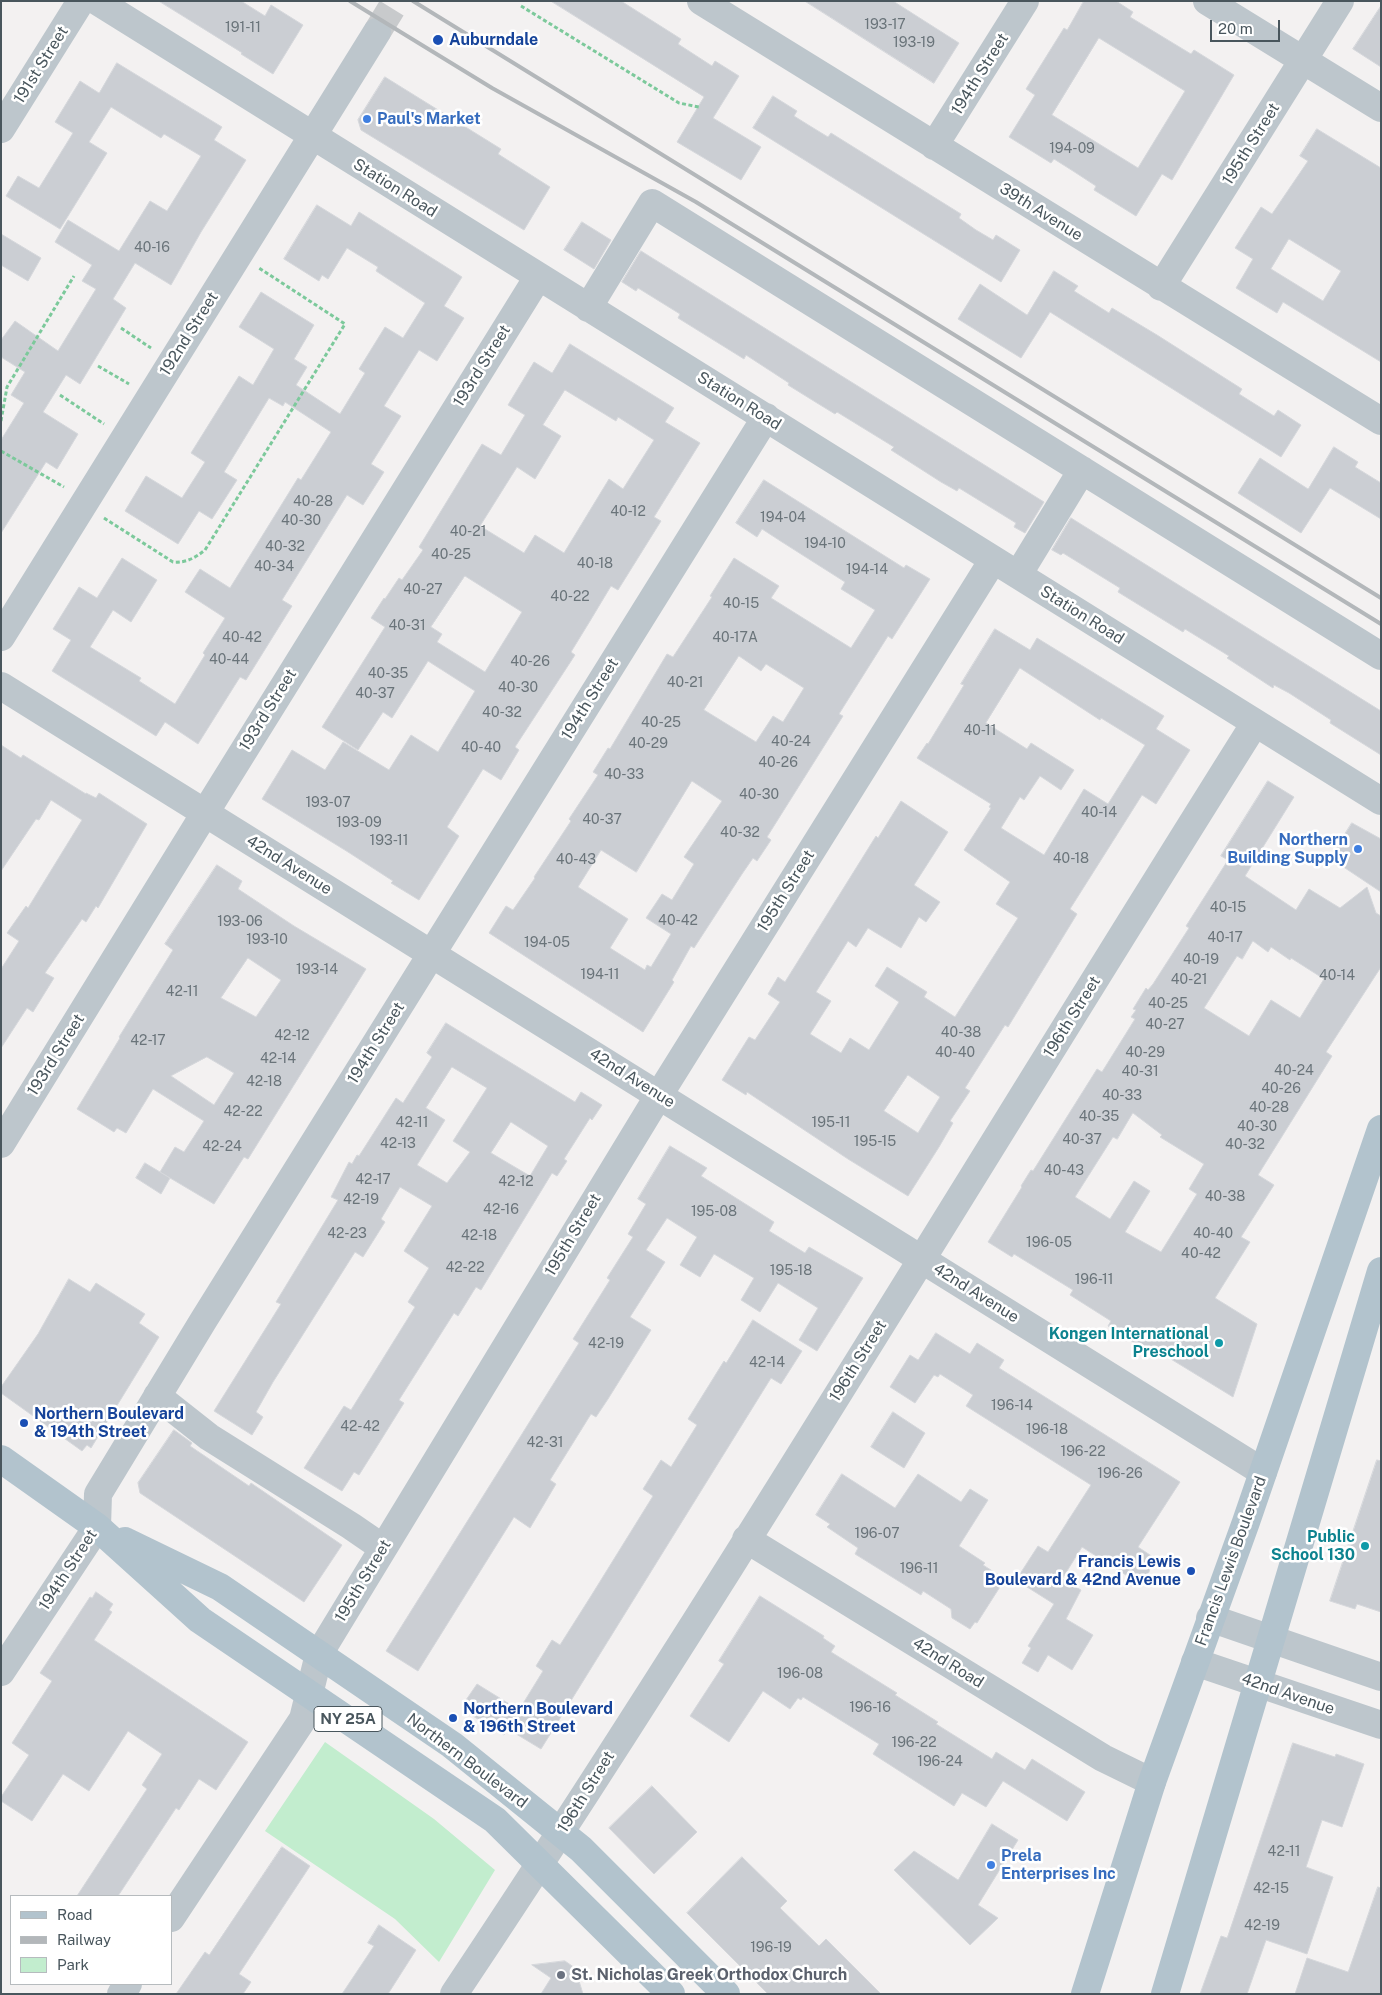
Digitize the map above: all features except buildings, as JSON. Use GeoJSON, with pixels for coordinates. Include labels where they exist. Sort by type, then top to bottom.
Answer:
{"type":"FeatureCollection","features":[{"type":"Feature","properties":{"kind":"main road","name":"Francis Lewis Boulevard"},"geometry":{"type":"LineString","coordinates":[[1085,1994],[1152,1782],[1263,1472],[1381,1129]]}},
{"type":"Feature","properties":{"kind":"main road"},"geometry":{"type":"LineString","coordinates":[[1165,1994],[1381,1271]]}},
{"type":"Feature","properties":{"kind":"main road","name":"Northern Boulevard"},"geometry":{"type":"LineString","coordinates":[[1,1459],[97,1527],[200,1620],[495,1820],[670,1994]]}},
{"type":"Feature","properties":{"kind":"main road","name":"Northern Boulevard"},"geometry":{"type":"LineString","coordinates":[[97,1527],[220,1587],[452,1745],[570,1841],[726,1994]]}},
{"type":"Feature","properties":{"kind":"main road"},"geometry":{"type":"LineString","coordinates":[[1094,1964],[1099,1994]]}},
{"type":"Feature","properties":{"kind":"street","name":"191st Street"},"geometry":{"type":"LineString","coordinates":[[1,129],[81,1]]}},
{"type":"Feature","properties":{"kind":"street","name":"Station Road"},"geometry":{"type":"LineString","coordinates":[[97,1],[1381,801]]}},
{"type":"Feature","properties":{"kind":"street","name":"39th Avenue"},"geometry":{"type":"LineString","coordinates":[[702,1],[1381,422]]}},
{"type":"Feature","properties":{"kind":"street","name":"194th Street"},"geometry":{"type":"LineString","coordinates":[[934,146],[1025,1]]}},
{"type":"Feature","properties":{"kind":"street"},"geometry":{"type":"LineString","coordinates":[[1207,1],[1381,108]]}},
{"type":"Feature","properties":{"kind":"street","name":"195th Street"},"geometry":{"type":"LineString","coordinates":[[1161,287],[1340,1]]}},
{"type":"Feature","properties":{"kind":"street","name":"192nd Street"},"geometry":{"type":"LineString","coordinates":[[1,637],[377,32]]}},
{"type":"Feature","properties":{"kind":"street"},"geometry":{"type":"LineString","coordinates":[[588,308],[652,203],[1381,656]]}},
{"type":"Feature","properties":{"kind":"street","name":"193rd Street"},"geometry":{"type":"LineString","coordinates":[[1,1144],[538,277]]}},
{"type":"Feature","properties":{"kind":"street","name":"194th Street"},"geometry":{"type":"LineString","coordinates":[[1,1672],[97,1527],[98,1494],[157,1396],[766,417]]}},
{"type":"Feature","properties":{"kind":"street"},"geometry":{"type":"LineString","coordinates":[[1018,575],[1082,470]]}},
{"type":"Feature","properties":{"kind":"street","name":"195th Street"},"geometry":{"type":"LineString","coordinates":[[172,1916],[303,1719],[308,1692],[319,1654],[383,1548],[659,1095],[993,560]]}},
{"type":"Feature","properties":{"kind":"street","name":"42nd Avenue"},"geometry":{"type":"LineString","coordinates":[[1,686],[1263,1472]]}},
{"type":"Feature","properties":{"kind":"street","name":"196th Street"},"geometry":{"type":"LineString","coordinates":[[454,1994],[540,1865],[570,1841],[746,1539],[1254,723]]}},
{"type":"Feature","properties":{"kind":"street"},"geometry":{"type":"LineString","coordinates":[[157,1396],[209,1437],[383,1548]]}},
{"type":"Feature","properties":{"kind":"street","name":"42nd Road"},"geometry":{"type":"LineString","coordinates":[[746,1539],[1103,1758],[1152,1782]]}},
{"type":"Feature","properties":{"kind":"street"},"geometry":{"type":"LineString","coordinates":[[1210,1618],[1381,1676]]}},
{"type":"Feature","properties":{"kind":"street","name":"42nd Avenue"},"geometry":{"type":"LineString","coordinates":[[1195,1662],[1381,1725]]}},
{"type":"Feature","properties":{"kind":"path"},"geometry":{"type":"LineString","coordinates":[[521,6],[679,103],[699,107]]}},
{"type":"Feature","properties":{"kind":"path"},"geometry":{"type":"LineString","coordinates":[[103,518],[173,562],[194,558],[205,550],[346,324],[258,267]]}},
{"type":"Feature","properties":{"kind":"path"},"geometry":{"type":"LineString","coordinates":[[1,421],[7,387],[74,276]]}},
{"type":"Feature","properties":{"kind":"path"},"geometry":{"type":"LineString","coordinates":[[121,328],[152,348]]}},
{"type":"Feature","properties":{"kind":"path"},"geometry":{"type":"LineString","coordinates":[[98,366],[129,385]]}},
{"type":"Feature","properties":{"kind":"path"},"geometry":{"type":"LineString","coordinates":[[60,395],[104,424]]}},
{"type":"Feature","properties":{"kind":"path"},"geometry":{"type":"LineString","coordinates":[[1,451],[65,487]]}},
{"type":"Feature","properties":{"kind":"green space"},"geometry":{"type":"Polygon","coordinates":[[[325,1742],[434,1819],[495,1870],[439,1962],[395,1919],[265,1831],[325,1742]]]}},
{"type":"Feature","properties":{"kind":"tunnel"},"geometry":{"type":"LineString","coordinates":[[377,32],[396,1]]}},
{"type":"Feature","properties":{"kind":"railway"},"geometry":{"type":"LineString","coordinates":[[350,1],[492,88],[696,202],[1381,624]]}},
{"type":"Feature","properties":{"kind":"railway"},"geometry":{"type":"LineString","coordinates":[[413,1],[1381,598]]}},
{"type":"Feature","properties":{"kind":"place","name":"Auburndale"},"geometry":{"type":"Point","coordinates":[438,40]}},
{"type":"Feature","properties":{"kind":"place","name":"Paul's Market"},"geometry":{"type":"Point","coordinates":[367,119]}},
{"type":"Feature","properties":{"kind":"place","name":"Northern Building Supply"},"geometry":{"type":"Point","coordinates":[1358,849]}},
{"type":"Feature","properties":{"kind":"place","name":"Kongen International Preschool"},"geometry":{"type":"Point","coordinates":[1219,1343]}},
{"type":"Feature","properties":{"kind":"place","name":"Northern Boulevard & 194th Street"},"geometry":{"type":"Point","coordinates":[24,1423]}},
{"type":"Feature","properties":{"kind":"place","name":"Public School 130"},"geometry":{"type":"Point","coordinates":[1365,1546]}},
{"type":"Feature","properties":{"kind":"place","name":"Francis Lewis Boulevard & 42nd Avenue"},"geometry":{"type":"Point","coordinates":[1191,1571]}},
{"type":"Feature","properties":{"kind":"place","name":"Northern Boulevard & 196th Street"},"geometry":{"type":"Point","coordinates":[453,1718]}},
{"type":"Feature","properties":{"kind":"place","name":"Prela Enterprises Inc"},"geometry":{"type":"Point","coordinates":[991,1865]}},
{"type":"Feature","properties":{"kind":"place","name":"St. Nicholas Greek Orthodox Church"},"geometry":{"type":"Point","coordinates":[561,1975]}}]}
